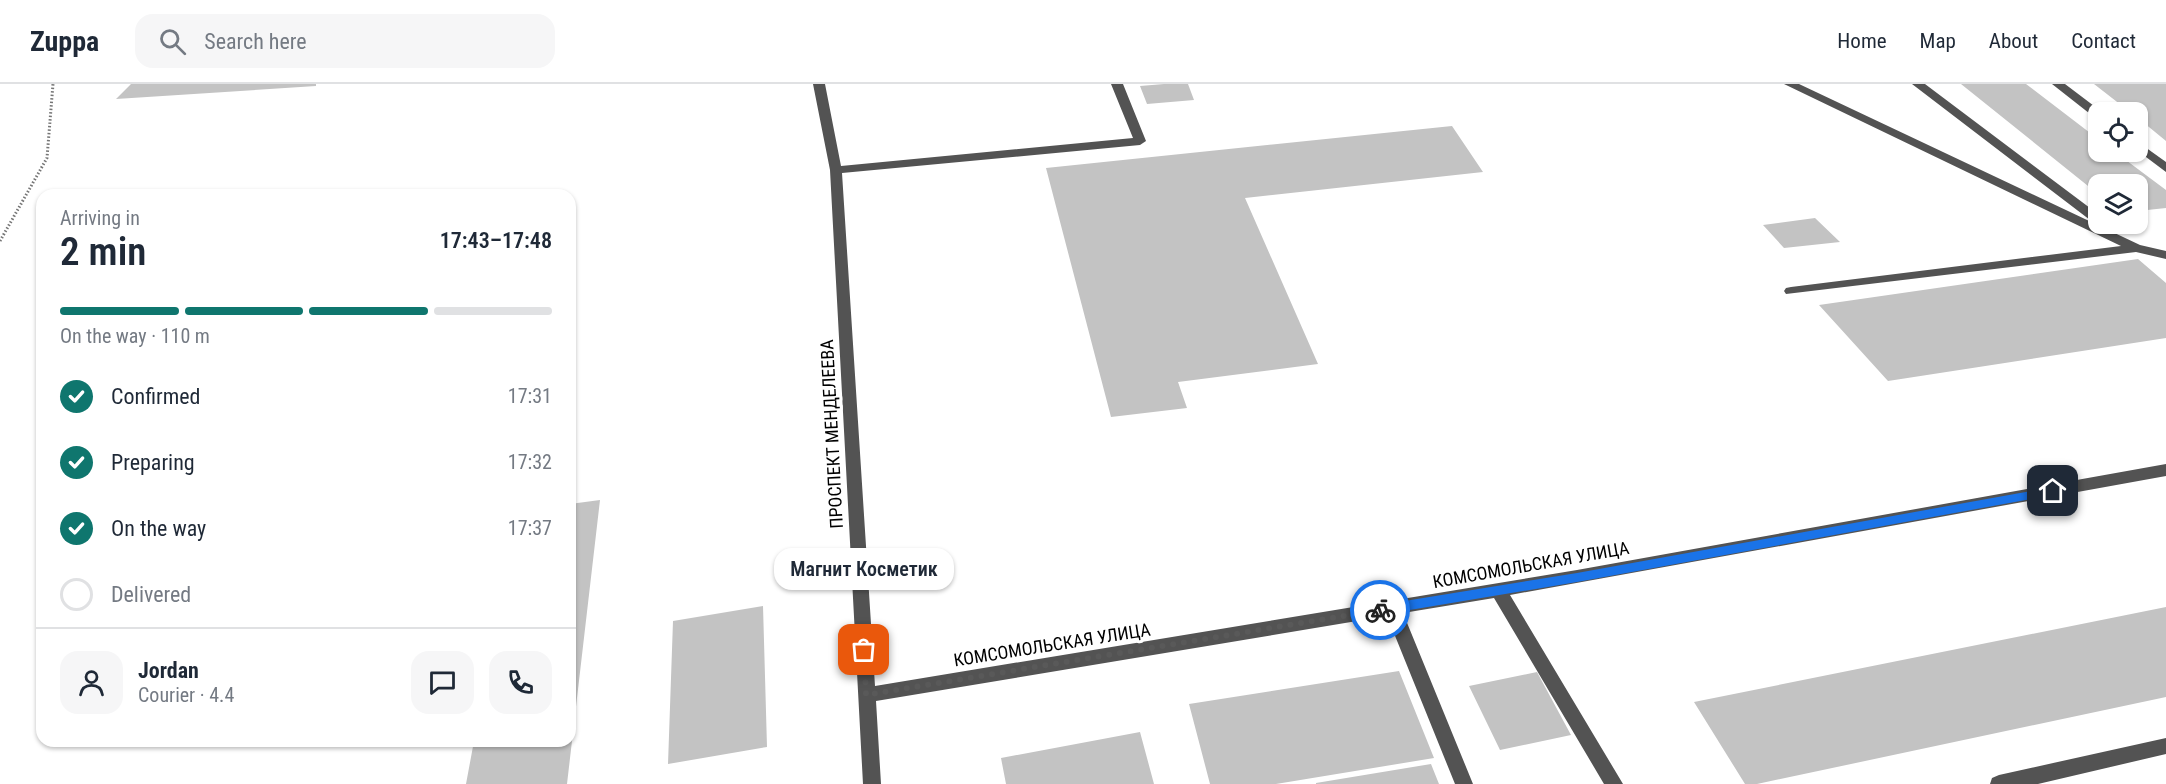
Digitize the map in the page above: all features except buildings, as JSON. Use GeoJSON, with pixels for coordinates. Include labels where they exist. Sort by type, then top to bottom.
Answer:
{"type":"FeatureCollection","features":[{"type":"Feature","properties":{"kind":"street","name":"ПРОСПЕКТ МЕНДЕЛЕЕВА"},"geometry":{"type":"LineString","coordinates":[[819,84],[836,171],[872,784]]}},
{"type":"Feature","properties":{"kind":"street"},"geometry":{"type":"LineString","coordinates":[[836,171],[1140,141],[1117,84]]}},
{"type":"Feature","properties":{"kind":"street"},"geometry":{"type":"LineString","coordinates":[[1790,84],[2136,249],[2166,255]]}},
{"type":"Feature","properties":{"kind":"street"},"geometry":{"type":"LineString","coordinates":[[1918,84],[2088,212]]}},
{"type":"Feature","properties":{"kind":"street"},"geometry":{"type":"LineString","coordinates":[[2058,84],[2088,107]]}},
{"type":"Feature","properties":{"kind":"street"},"geometry":{"type":"LineString","coordinates":[[2148,154],[2166,168]]}},
{"type":"Feature","properties":{"kind":"street"},"geometry":{"type":"LineString","coordinates":[[2116,234],[2136,249]]}},
{"type":"Feature","properties":{"kind":"street"},"geometry":{"type":"LineString","coordinates":[[1791,291],[2136,249]]}},
{"type":"Feature","properties":{"kind":"street","name":"КОМСОМОЛЬСКАЯ УЛИЦА"},"geometry":{"type":"LineString","coordinates":[[866,695],[1499,591],[2166,470]]}},
{"type":"Feature","properties":{"kind":"street"},"geometry":{"type":"LineString","coordinates":[[1499,591],[1614,784]]}},
{"type":"Feature","properties":{"kind":"street"},"geometry":{"type":"LineString","coordinates":[[1392,608],[1464,784]]}},
{"type":"Feature","properties":{"kind":"street"},"geometry":{"type":"LineString","coordinates":[[1999,784],[2166,746]]}},
{"type":"Feature","properties":{"kind":"path"},"geometry":{"type":"LineString","coordinates":[[0,241],[47,158],[53,84]]}},
{"type":"Feature","properties":{"kind":"way so far"},"geometry":{"type":"LineString","coordinates":[[864,650],[866,695],[1380,610]]}},
{"type":"Feature","properties":{"kind":"place","name":"Магнит Косметик"},"geometry":{"type":"Point","coordinates":[864,650]}},
{"type":"Feature","properties":{"kind":"route"},"geometry":{"type":"LineString","coordinates":[[1380,610],[1499,591],[2053,491]]}}]}
